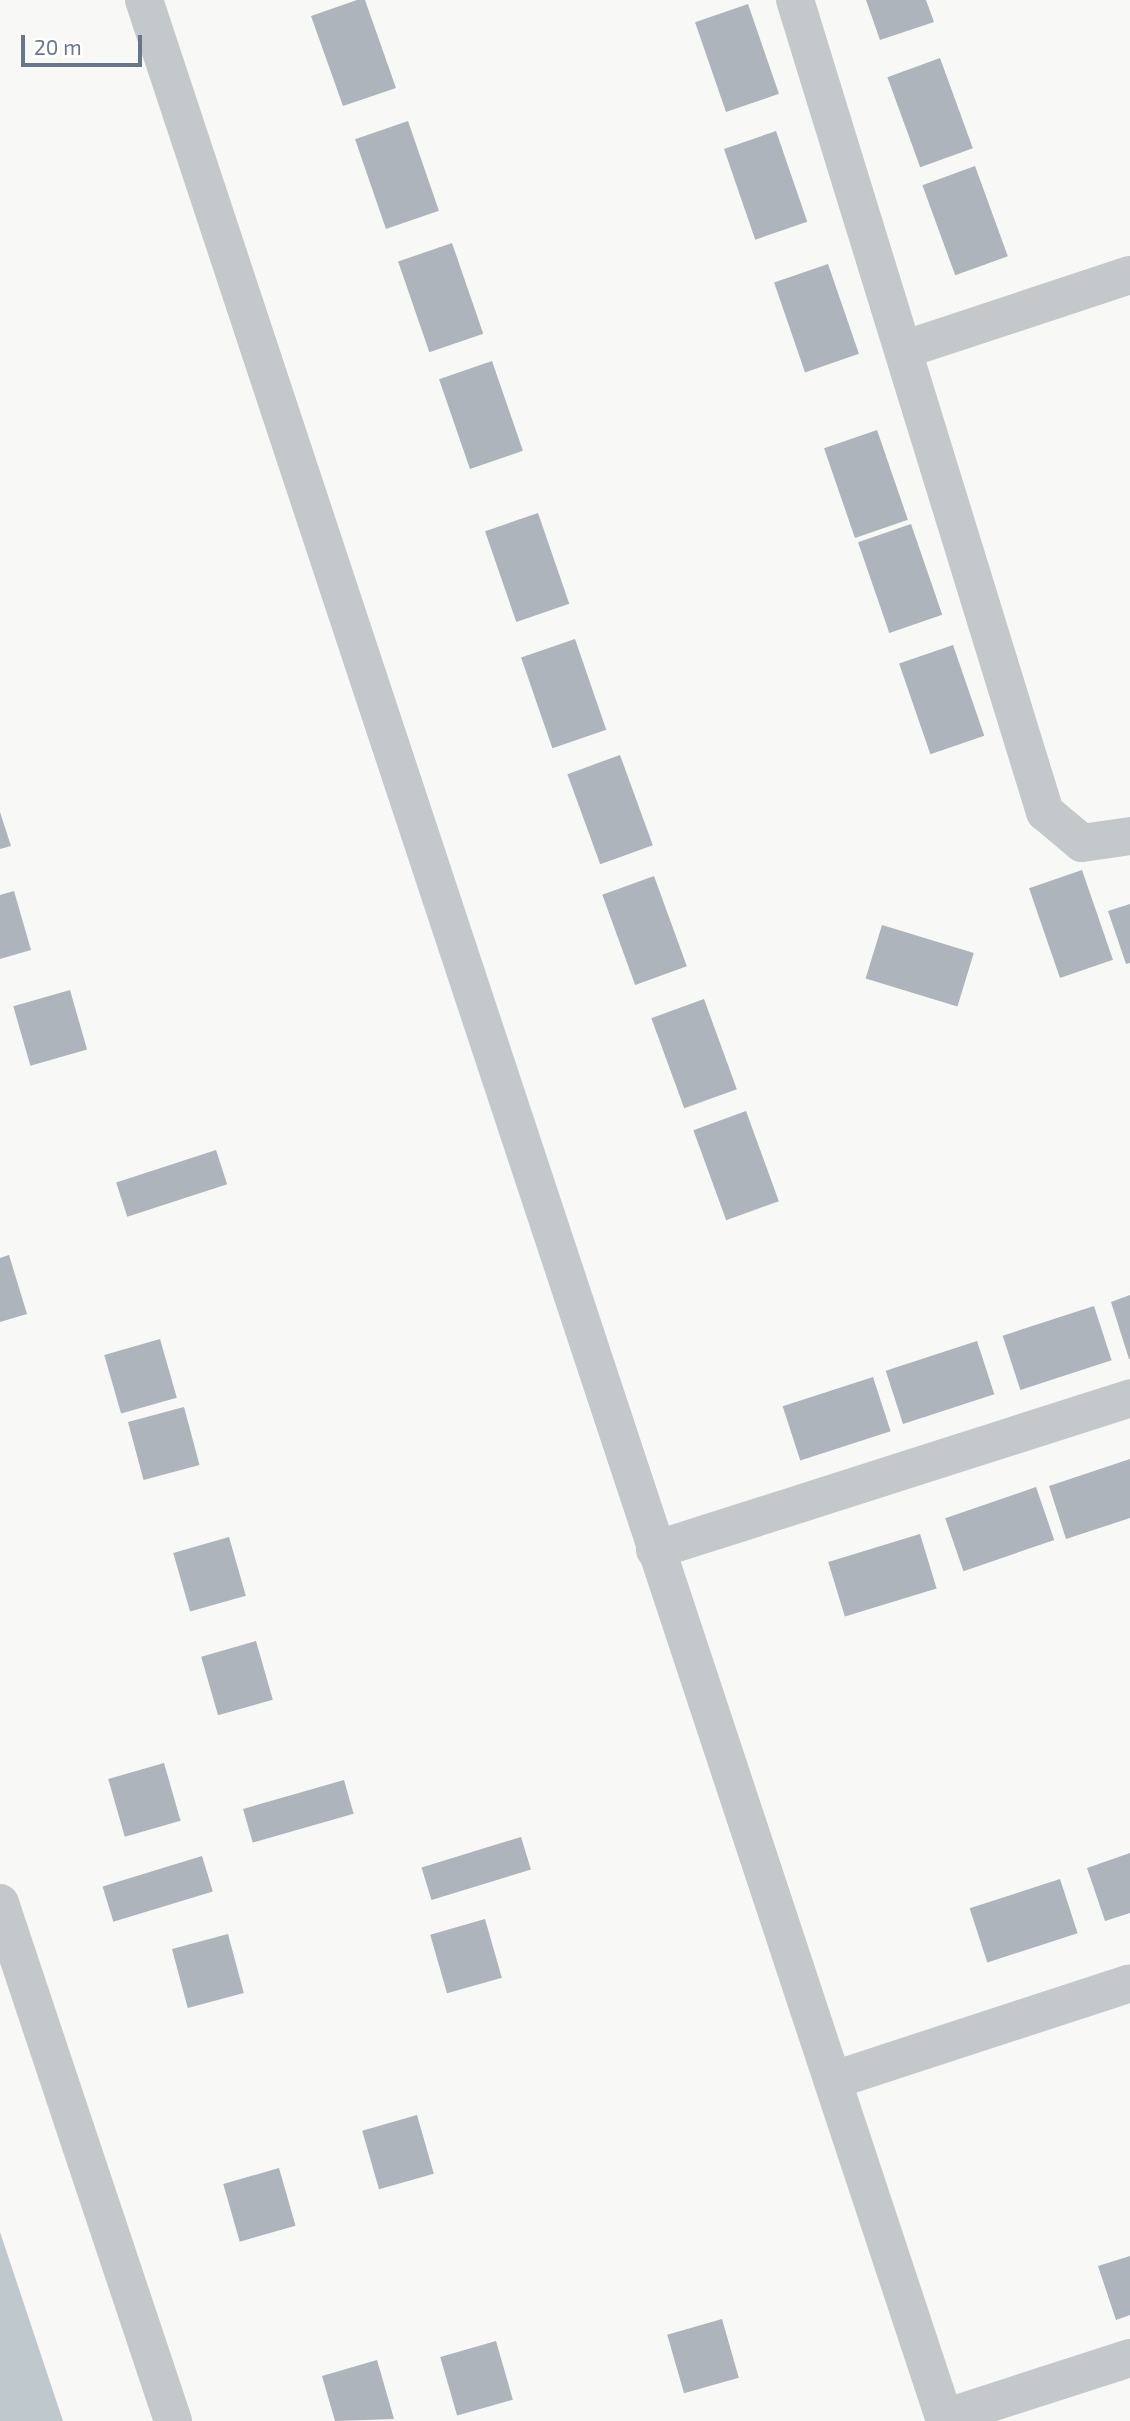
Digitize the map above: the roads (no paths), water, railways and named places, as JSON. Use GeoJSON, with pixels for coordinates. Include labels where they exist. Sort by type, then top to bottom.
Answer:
{"type":"FeatureCollection","features":[{"type":"Feature","properties":{"kind":"street"},"geometry":{"type":"LineString","coordinates":[[795,0],[906,349],[1045,812],[1082,843],[1130,836]]}},
{"type":"Feature","properties":{"kind":"street"},"geometry":{"type":"LineString","coordinates":[[152,2],[655,1550],[834,2080],[945,2420],[1130,2358]]}},
{"type":"Feature","properties":{"kind":"street"},"geometry":{"type":"LineString","coordinates":[[906,349],[1130,275]]}},
{"type":"Feature","properties":{"kind":"street"},"geometry":{"type":"LineString","coordinates":[[655,1550],[1130,1398]]}},
{"type":"Feature","properties":{"kind":"street"},"geometry":{"type":"LineString","coordinates":[[0,1903],[173,2421]]}},
{"type":"Feature","properties":{"kind":"street"},"geometry":{"type":"LineString","coordinates":[[834,2080],[1130,1983]]}}]}
